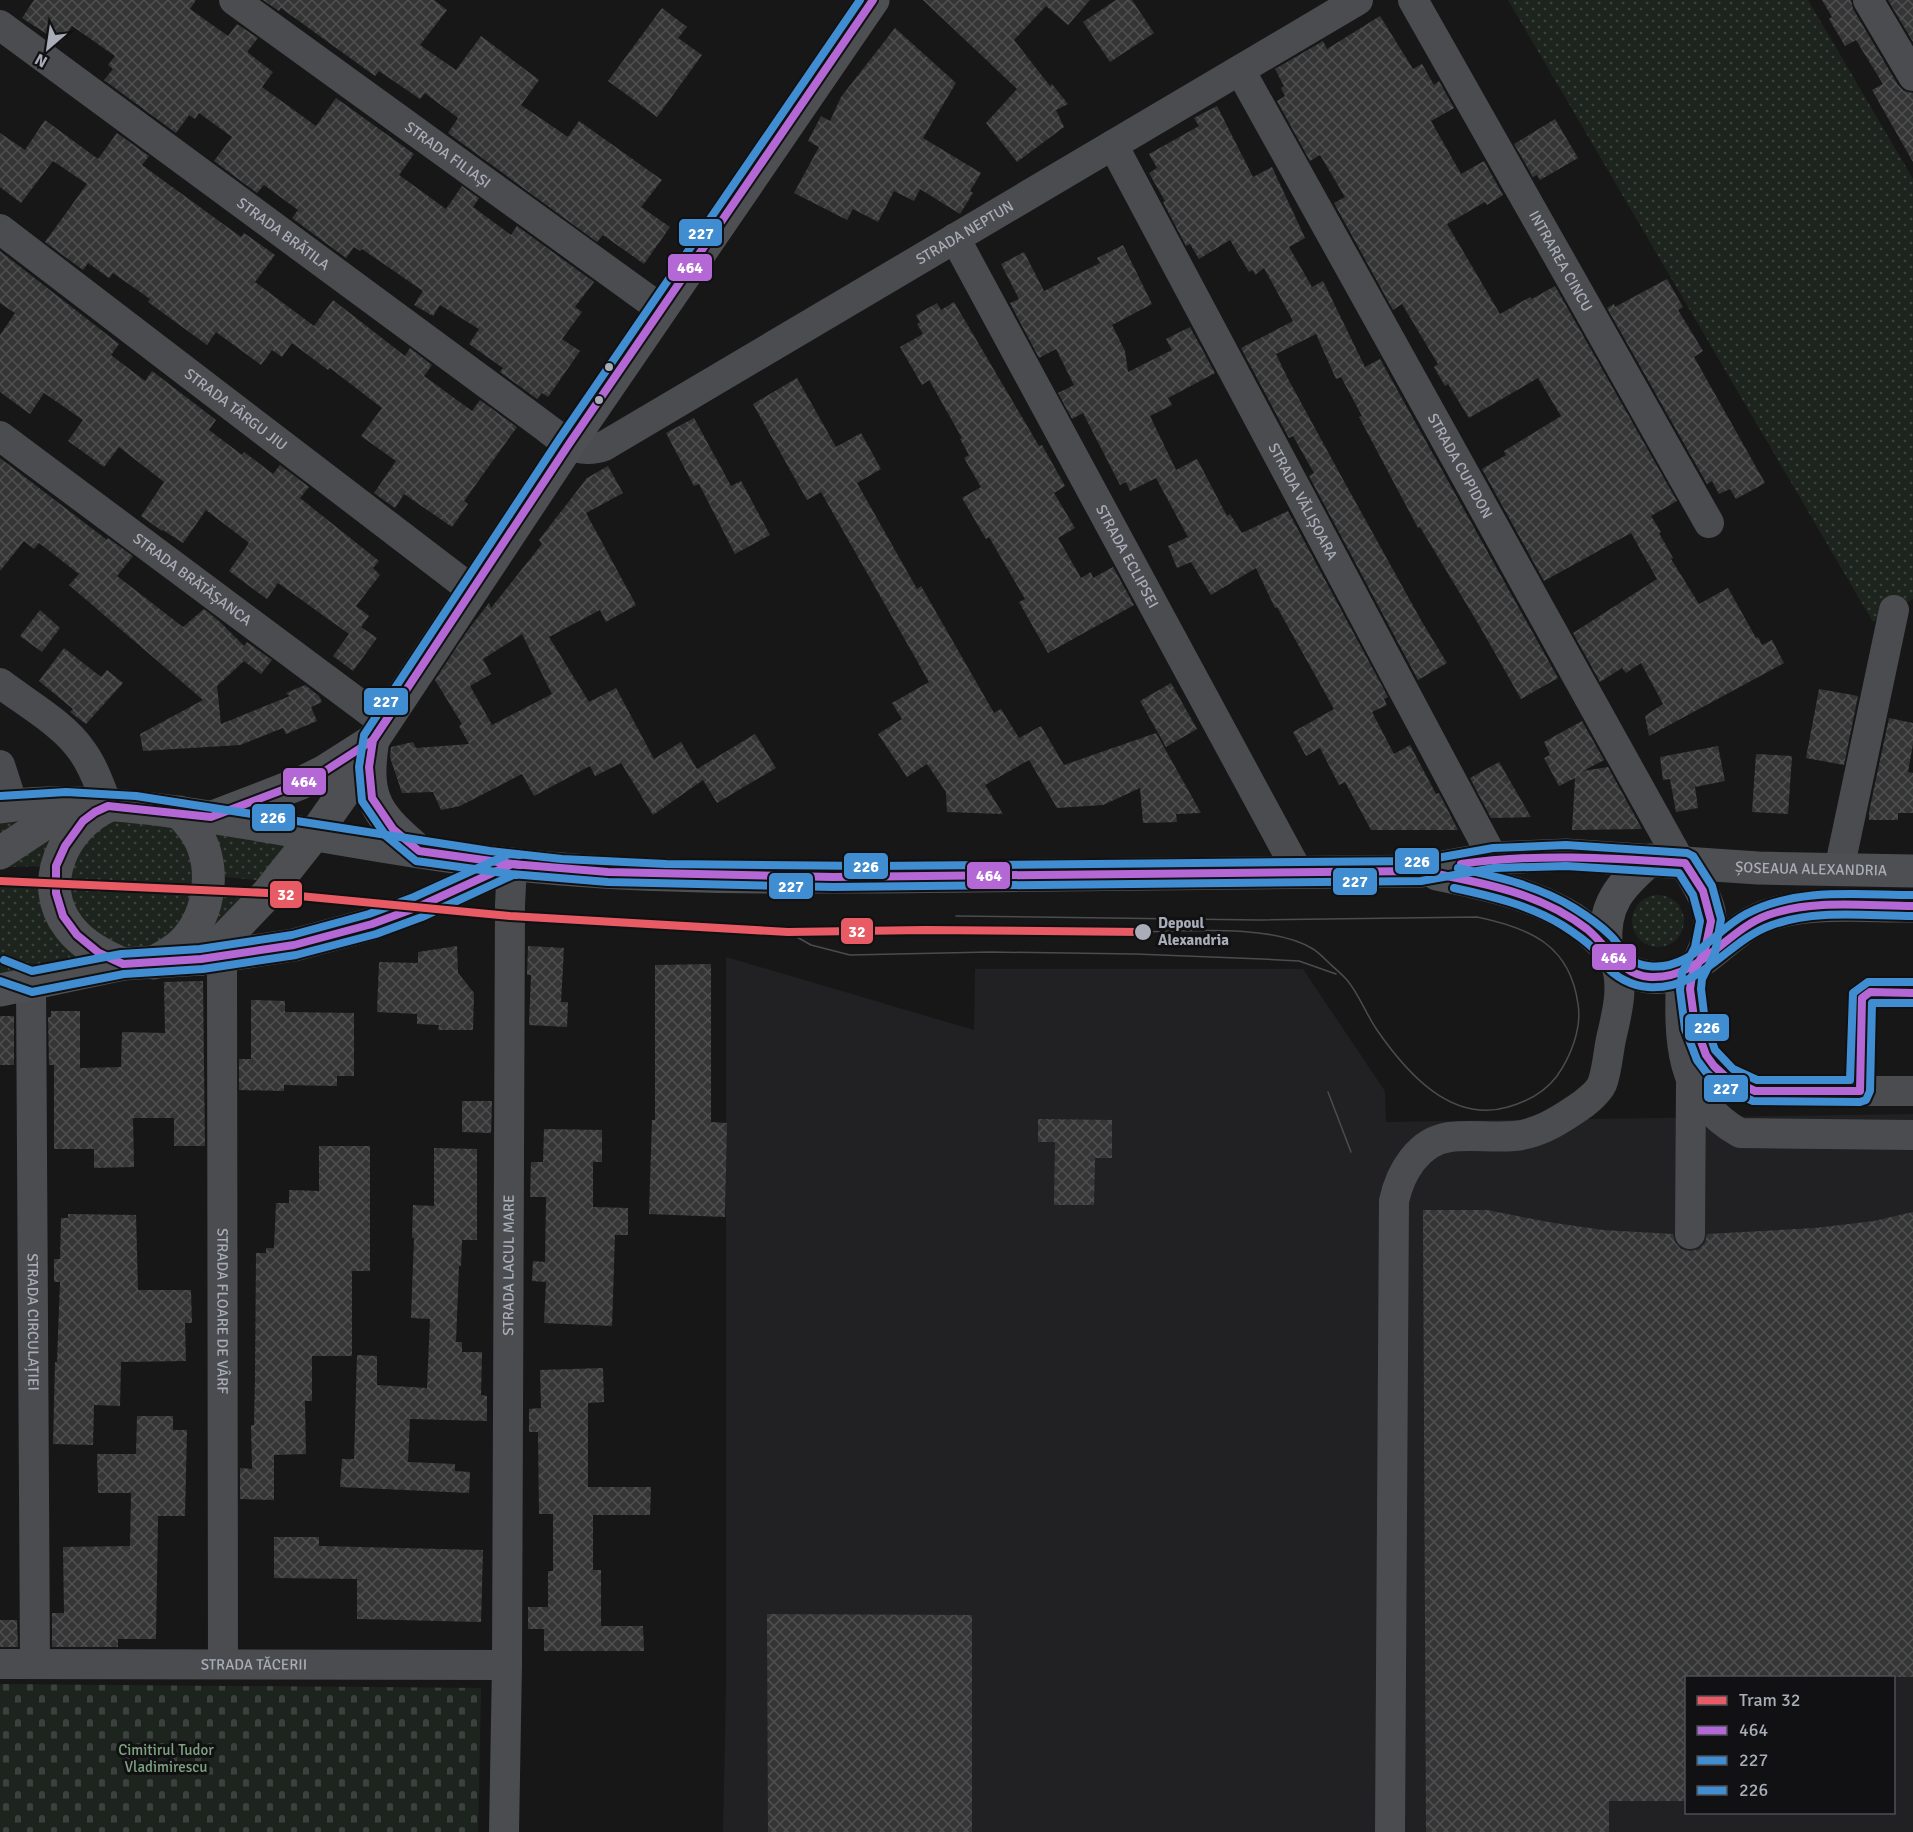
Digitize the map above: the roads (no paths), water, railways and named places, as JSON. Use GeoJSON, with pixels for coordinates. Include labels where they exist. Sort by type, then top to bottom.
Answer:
{"type":"FeatureCollection","features":[{"type":"Feature","properties":{"kind":"main road"},"geometry":{"type":"LineString","coordinates":[[212,958],[225,938],[268,894],[343,794],[379,731],[568,444],[873,0]]}},
{"type":"Feature","properties":{"kind":"main road"},"geometry":{"type":"LineString","coordinates":[[211,817],[301,783],[325,771],[379,731]]}},
{"type":"Feature","properties":{"kind":"main road"},"geometry":{"type":"LineString","coordinates":[[379,731],[369,767],[372,798],[393,829],[419,851]]}},
{"type":"Feature","properties":{"kind":"main road"},"geometry":{"type":"LineString","coordinates":[[0,853],[74,804]]}},
{"type":"Feature","properties":{"kind":"main road","name":"ȘOSEAUA ALEXANDRIA"},"geometry":{"type":"LineString","coordinates":[[6,806],[74,804],[179,812],[419,851],[512,864],[608,872],[833,877],[1421,871],[1493,858],[1566,855],[1758,868],[1913,871]]}},
{"type":"Feature","properties":{"kind":"main road"},"geometry":{"type":"LineString","coordinates":[[108,806],[83,821],[65,846],[56,867],[56,893],[63,916],[77,935],[99,953],[138,963],[169,954],[186,940],[200,918],[205,904],[207,875],[203,849],[198,835],[179,812]]}},
{"type":"Feature","properties":{"kind":"main road"},"geometry":{"type":"LineString","coordinates":[[1610,952],[1604,928],[1610,906],[1617,892],[1628,880],[1672,862],[1703,891],[1711,921],[1707,943],[1690,969]]}},
{"type":"Feature","properties":{"kind":"main road","name":"ȘOSEAUA ALEXANDRIA"},"geometry":{"type":"LineString","coordinates":[[0,990],[31,982],[138,963],[212,958],[294,945],[372,924],[418,907],[512,864]]}},
{"type":"Feature","properties":{"kind":"main road","name":"ȘOSEAUA ALEXANDRIA"},"geometry":{"type":"LineString","coordinates":[[1421,871],[1521,894],[1564,914],[1637,975],[1665,978],[1690,969]]}},
{"type":"Feature","properties":{"kind":"main road"},"geometry":{"type":"LineString","coordinates":[[1690,969],[1735,933],[1774,912],[1807,907],[1913,906]]}},
{"type":"Feature","properties":{"kind":"main road"},"geometry":{"type":"LineString","coordinates":[[0,970],[31,982]]}},
{"type":"Feature","properties":{"kind":"street","name":"STRADA FILIAȘI"},"geometry":{"type":"LineString","coordinates":[[234,0],[661,309]]}},
{"type":"Feature","properties":{"kind":"street","name":"STRADA NEPTUN"},"geometry":{"type":"LineString","coordinates":[[568,444],[579,449],[592,450],[604,446],[1358,0]]}},
{"type":"Feature","properties":{"kind":"street","name":"INTRAREA CINCU"},"geometry":{"type":"LineString","coordinates":[[1413,0],[1709,524]]}},
{"type":"Feature","properties":{"kind":"street"},"geometry":{"type":"LineString","coordinates":[[1868,0],[1913,76]]}},
{"type":"Feature","properties":{"kind":"street","name":"STRADA BRĂTILA"},"geometry":{"type":"LineString","coordinates":[[0,25],[568,444]]}},
{"type":"Feature","properties":{"kind":"street","name":"STRADA CUPIDON"},"geometry":{"type":"LineString","coordinates":[[1240,70],[1672,862]]}},
{"type":"Feature","properties":{"kind":"street","name":"STRADA VĂLIȘOARA"},"geometry":{"type":"LineString","coordinates":[[1113,145],[1493,858]]}},
{"type":"Feature","properties":{"kind":"street","name":"STRADA TÂRGU JIU"},"geometry":{"type":"LineString","coordinates":[[0,229],[472,590]]}},
{"type":"Feature","properties":{"kind":"street","name":"STRADA ECLIPSEI"},"geometry":{"type":"LineString","coordinates":[[955,238],[1298,872]]}},
{"type":"Feature","properties":{"kind":"street","name":"STRADA BRĂTĂȘANCA"},"geometry":{"type":"LineString","coordinates":[[0,436],[379,731]]}},
{"type":"Feature","properties":{"kind":"street"},"geometry":{"type":"LineString","coordinates":[[1839,870],[1894,610]]}},
{"type":"Feature","properties":{"kind":"street"},"geometry":{"type":"LineString","coordinates":[[0,683],[63,730],[81,749],[90,763],[108,806]]}},
{"type":"Feature","properties":{"kind":"street"},"geometry":{"type":"LineString","coordinates":[[0,765],[6,806]]}},
{"type":"Feature","properties":{"kind":"street","name":"STRADA LACUL MARE"},"geometry":{"type":"LineString","coordinates":[[504,1832],[512,864]]}},
{"type":"Feature","properties":{"kind":"street"},"geometry":{"type":"LineString","coordinates":[[1390,1832],[1394,1213],[1398,1184],[1413,1159],[1437,1140],[1450,1137],[1514,1136],[1545,1128],[1581,1106],[1601,1086],[1619,995],[1619,971],[1610,952]]}},
{"type":"Feature","properties":{"kind":"street","name":"STRADA FLOARE DE VÂRF"},"geometry":{"type":"LineString","coordinates":[[212,958],[223,1664]]}},
{"type":"Feature","properties":{"kind":"street"},"geometry":{"type":"LineString","coordinates":[[1690,969],[1680,1028],[1691,1082],[1690,1234]]}},
{"type":"Feature","properties":{"kind":"street"},"geometry":{"type":"LineString","coordinates":[[1690,969],[1695,1025],[1706,1054],[1714,1066],[1727,1078],[1755,1091],[1913,1091]]}},
{"type":"Feature","properties":{"kind":"street","name":"STRADA CIRCULAȚIEI"},"geometry":{"type":"LineString","coordinates":[[31,982],[35,1664]]}},
{"type":"Feature","properties":{"kind":"street"},"geometry":{"type":"LineString","coordinates":[[1860,1091],[1862,998],[1869,992],[1913,993]]}},
{"type":"Feature","properties":{"kind":"street"},"geometry":{"type":"LineString","coordinates":[[1691,1082],[1710,1112],[1724,1124],[1740,1133],[1913,1135]]}},
{"type":"Feature","properties":{"kind":"street","name":"STRADA TĂCERII"},"geometry":{"type":"LineString","coordinates":[[0,1664],[507,1665]]}},
{"type":"Feature","properties":{"kind":"tram line","name":"32"},"geometry":{"type":"LineString","coordinates":[[0,881],[268,893],[510,916],[788,932],[925,930],[1143,932]]}},
{"type":"Feature","properties":{"kind":"tram line"},"geometry":{"type":"LineString","coordinates":[[956,916],[1259,920],[1477,917],[1496,921],[1530,934],[1557,953],[1574,984],[1579,1013],[1577,1032],[1562,1068],[1541,1092],[1508,1107],[1487,1110],[1468,1108],[1432,1091],[1416,1077],[1377,1030],[1347,980],[1313,949],[1296,941],[1254,932],[1207,930],[1143,932]]}},
{"type":"Feature","properties":{"kind":"tram line"},"geometry":{"type":"LineString","coordinates":[[788,932],[811,945],[850,955],[990,952],[1135,954],[1299,961],[1336,974]]}},
{"type":"Feature","properties":{"kind":"tram line"},"geometry":{"type":"LineString","coordinates":[[1328,1092],[1351,1152]]}},
{"type":"Feature","properties":{"kind":"place","name":"Depoul Alexandria"},"geometry":{"type":"Point","coordinates":[1143,932]}},
{"type":"Feature","properties":{"kind":"park label","name":"Cimitirul Tudor Vladimirescu"},"geometry":{"type":"Point","coordinates":[166,1758]}}]}
